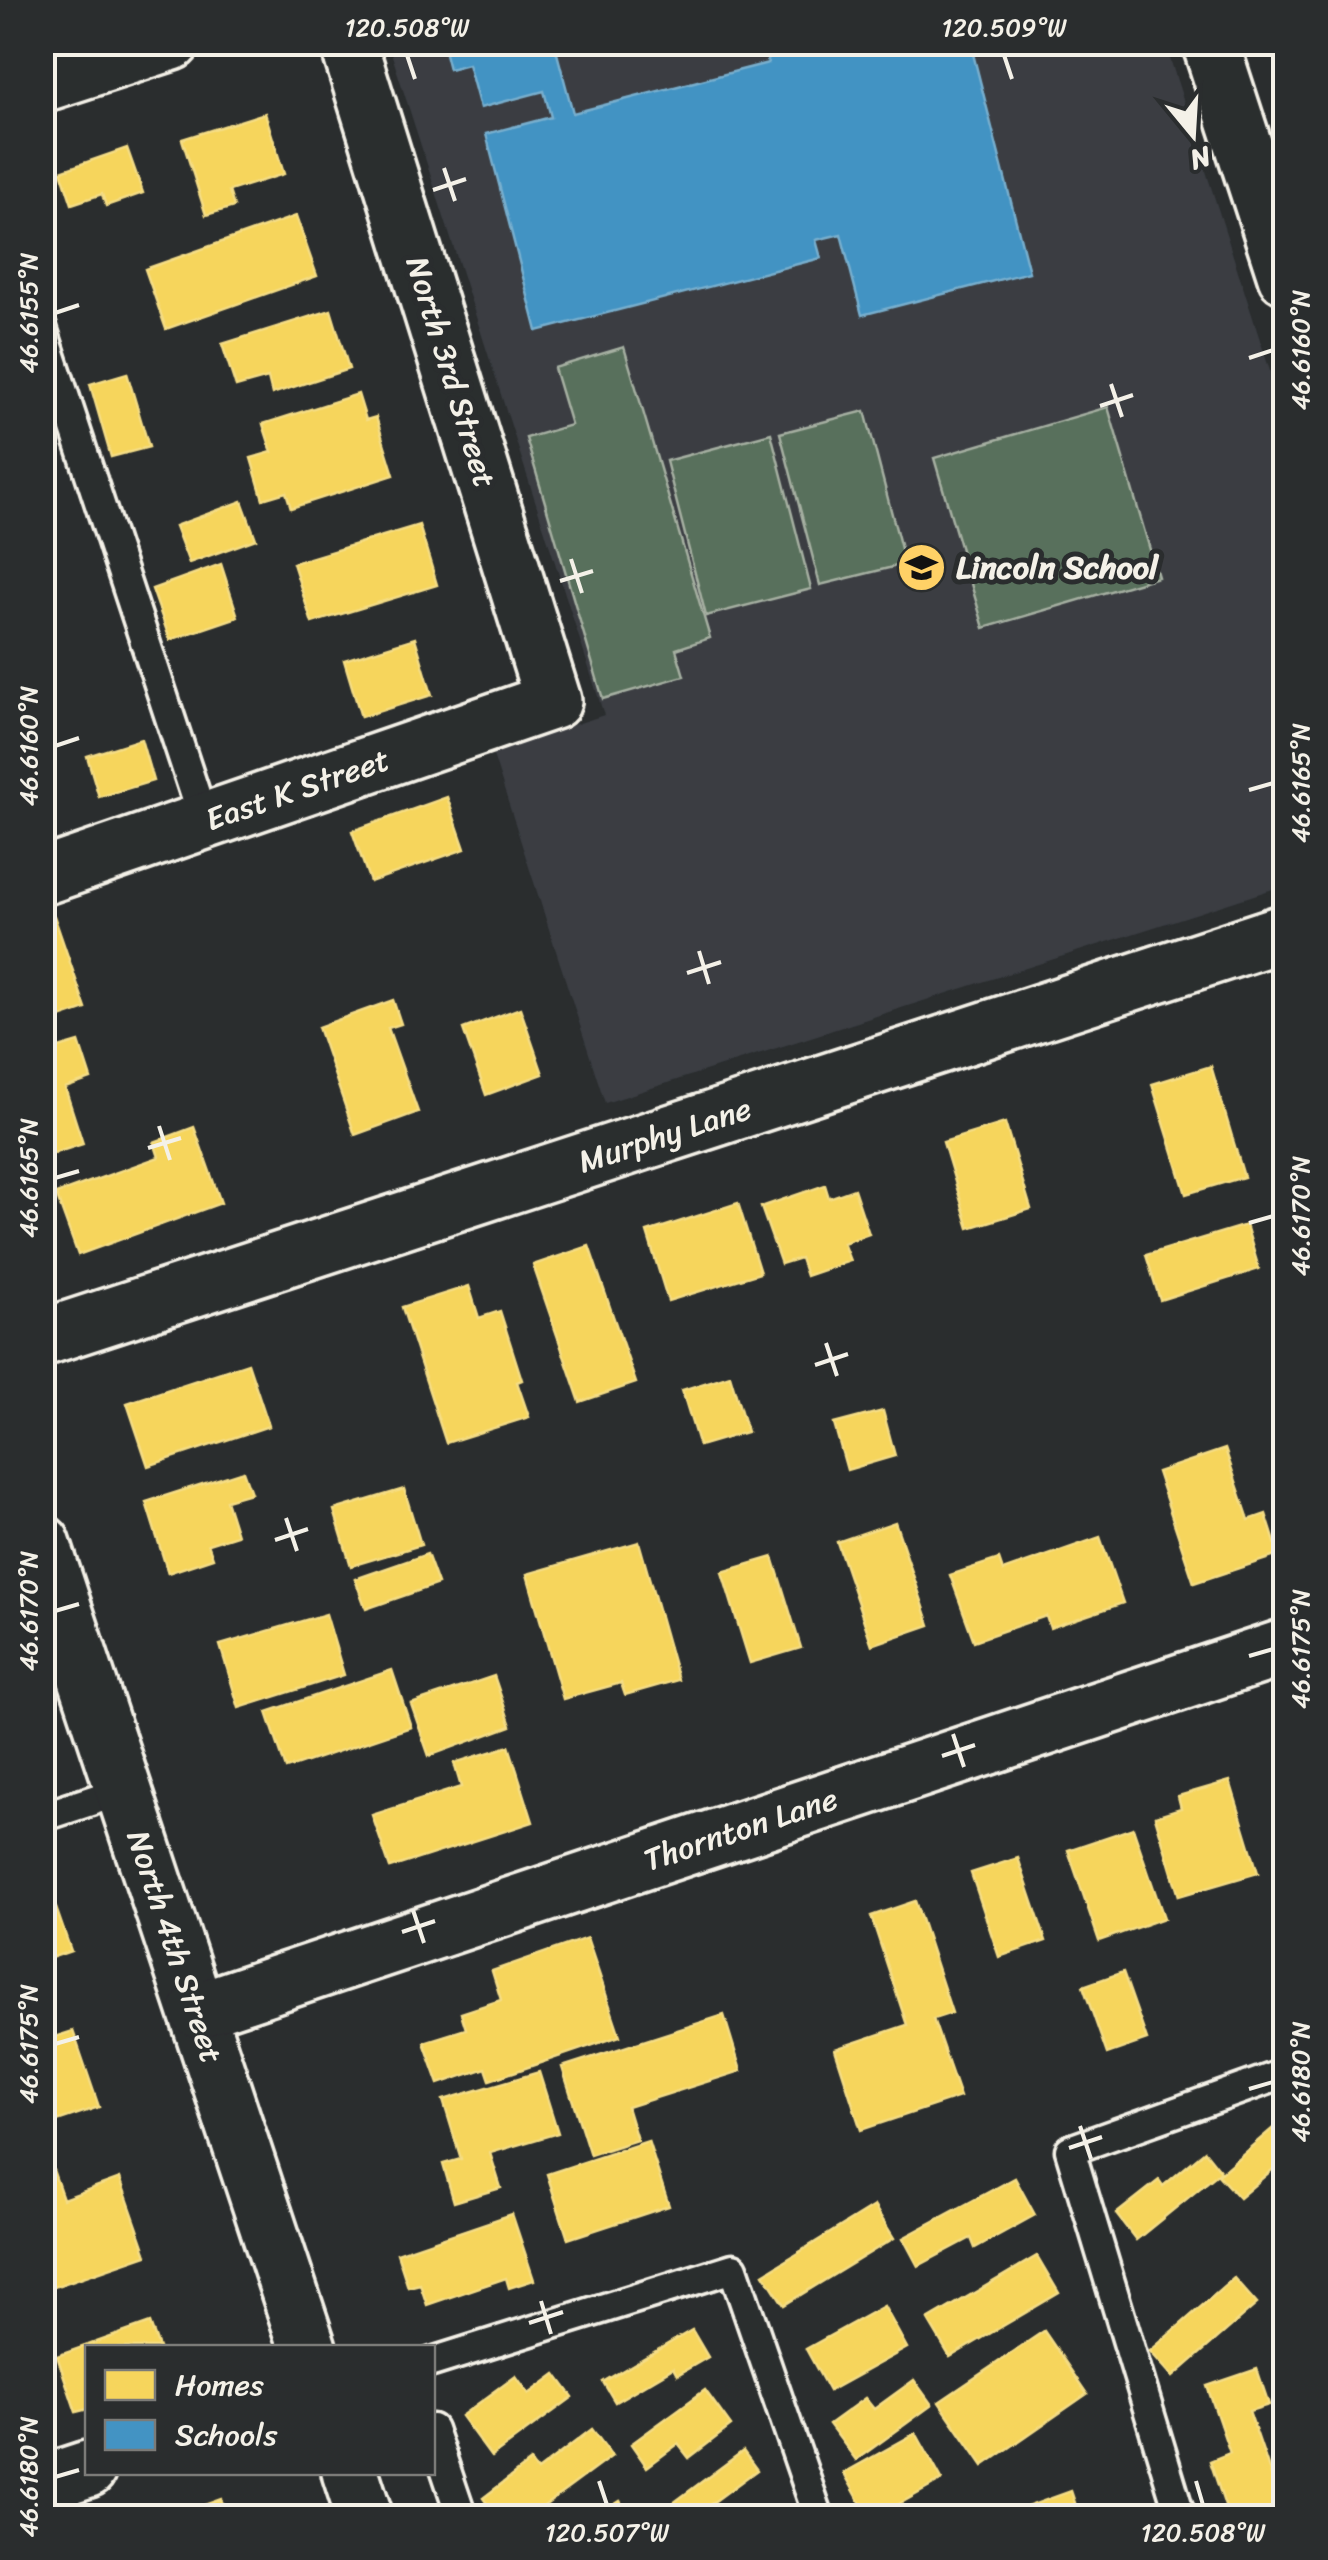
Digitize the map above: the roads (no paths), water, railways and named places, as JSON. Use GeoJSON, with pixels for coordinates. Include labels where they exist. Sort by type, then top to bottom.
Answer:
{"type":"FeatureCollection","features":[{"type":"Feature","properties":{"kind":"street"},"geometry":{"type":"LineString","coordinates":[[42,84],[172,42]]}},
{"type":"Feature","properties":{"kind":"street","name":"North 3rd Street"},"geometry":{"type":"LineString","coordinates":[[348,42],[553,700]]}},
{"type":"Feature","properties":{"kind":"street"},"geometry":{"type":"LineString","coordinates":[[1210,42],[1286,276]]}},
{"type":"Feature","properties":{"kind":"street","name":"East K Street"},"geometry":{"type":"LineString","coordinates":[[42,877],[553,700]]}},
{"type":"Feature","properties":{"kind":"street","name":"Murphy Lane"},"geometry":{"type":"LineString","coordinates":[[42,1338],[1286,932]]}},
{"type":"Feature","properties":{"kind":"street","name":"North 4th Street"},"geometry":{"type":"LineString","coordinates":[[42,1543],[307,2345]]}},
{"type":"Feature","properties":{"kind":"street","name":"Thornton Lane"},"geometry":{"type":"LineString","coordinates":[[198,2010],[1286,1647]]}},
{"type":"Feature","properties":{"kind":"street"},"geometry":{"type":"LineString","coordinates":[[42,2484],[85,2470]]}},
{"type":"Feature","properties":{"kind":"street"},"geometry":{"type":"LineString","coordinates":[[351,2475],[365,2518]]}},
{"type":"Feature","properties":{"kind":"lane"},"geometry":{"type":"LineString","coordinates":[[42,328],[204,821]]}},
{"type":"Feature","properties":{"kind":"lane"},"geometry":{"type":"LineString","coordinates":[[42,1817],[124,1790]]}},
{"type":"Feature","properties":{"kind":"lane"},"geometry":{"type":"LineString","coordinates":[[1181,2518],[1070,2150],[1286,2073]]}},
{"type":"Feature","properties":{"kind":"lane"},"geometry":{"type":"LineString","coordinates":[[435,2361],[732,2268],[820,2518]]}},
{"type":"Feature","properties":{"kind":"lane"},"geometry":{"type":"LineString","coordinates":[[435,2437],[462,2518]]}},
{"type":"Feature","properties":{"kind":"place","name":"Lincoln School"},"geometry":{"type":"Point","coordinates":[921,567]}}]}
